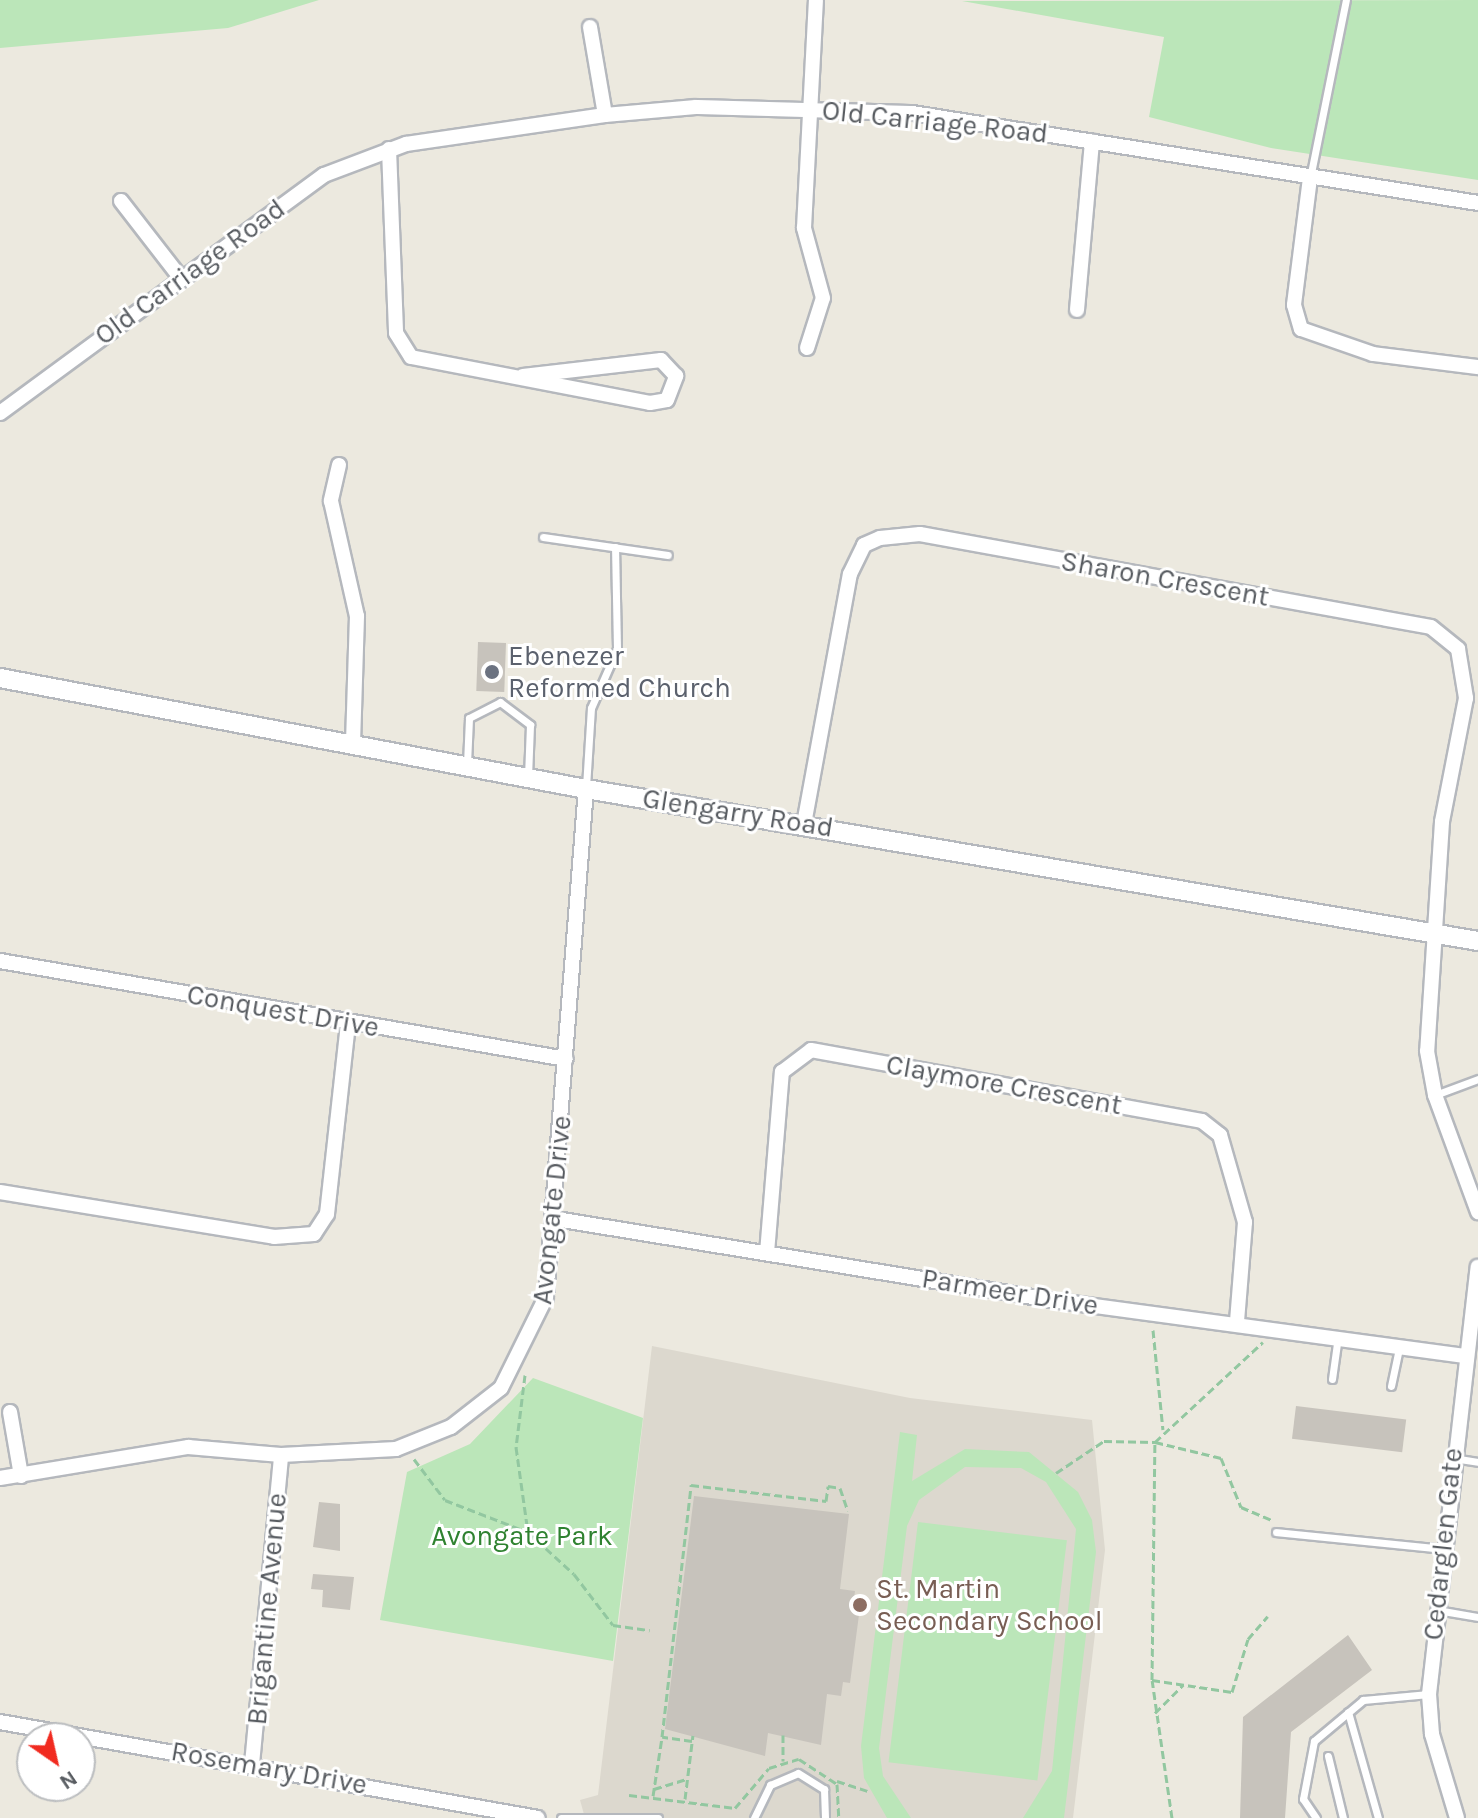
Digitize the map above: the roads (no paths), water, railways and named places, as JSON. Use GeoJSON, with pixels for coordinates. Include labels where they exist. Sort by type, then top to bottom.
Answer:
{"type":"FeatureCollection","features":[{"type":"Feature","properties":{"kind":"street"},"geometry":{"type":"LineString","coordinates":[[807,348],[823,298],[804,228],[816,0]]}},
{"type":"Feature","properties":{"kind":"street"},"geometry":{"type":"LineString","coordinates":[[590,27],[605,115]]}},
{"type":"Feature","properties":{"kind":"street","name":"Old Carriage Road"},"geometry":{"type":"LineString","coordinates":[[0,413],[180,277],[324,175],[389,149],[605,115],[808,108],[1005,124],[1092,142],[1478,203]]}},
{"type":"Feature","properties":{"kind":"street"},"geometry":{"type":"LineString","coordinates":[[1077,310],[1092,142]]}},
{"type":"Feature","properties":{"kind":"street"},"geometry":{"type":"LineString","coordinates":[[389,149],[401,348],[411,357],[523,376],[650,403],[667,400],[676,376],[661,360],[523,376]]}},
{"type":"Feature","properties":{"kind":"street"},"geometry":{"type":"LineString","coordinates":[[1310,178],[1294,305],[1301,329],[1373,354],[1478,367]]}},
{"type":"Feature","properties":{"kind":"street"},"geometry":{"type":"LineString","coordinates":[[121,201],[180,277]]}},
{"type":"Feature","properties":{"kind":"street"},"geometry":{"type":"LineString","coordinates":[[339,465],[331,501],[357,616],[353,741]]}},
{"type":"Feature","properties":{"kind":"street","name":"Sharon Crescent"},"geometry":{"type":"LineString","coordinates":[[804,824],[850,574],[864,545],[920,534],[1445,635],[1464,668],[1466,698],[1442,822],[1437,934]]}},
{"type":"Feature","properties":{"kind":"street","name":"Glengarry Road"},"geometry":{"type":"LineString","coordinates":[[0,678],[353,741],[586,789],[1478,941]]}},
{"type":"Feature","properties":{"kind":"street","name":"Avongate Drive"},"geometry":{"type":"LineString","coordinates":[[0,1478],[188,1447],[281,1455],[409,1446],[490,1399],[518,1363],[546,1297],[556,1219],[586,789]]}},
{"type":"Feature","properties":{"kind":"street"},"geometry":{"type":"LineString","coordinates":[[1437,934],[1427,1051],[1435,1095],[1478,1212]]}},
{"type":"Feature","properties":{"kind":"street","name":"Conquest Drive"},"geometry":{"type":"LineString","coordinates":[[0,961],[566,1059]]}},
{"type":"Feature","properties":{"kind":"street"},"geometry":{"type":"LineString","coordinates":[[0,1192],[274,1237],[314,1234],[327,1214],[348,1023]]}},
{"type":"Feature","properties":{"kind":"street","name":"Claymore Crescent"},"geometry":{"type":"LineString","coordinates":[[767,1253],[782,1072],[811,1050],[1202,1121],[1220,1135],[1245,1222],[1237,1321]]}},
{"type":"Feature","properties":{"kind":"street","name":"Parmeer Drive"},"geometry":{"type":"LineString","coordinates":[[556,1219],[1152,1313],[1237,1321],[1337,1342],[1471,1356]]}},
{"type":"Feature","properties":{"kind":"street","name":"Cedarglen Gate"},"geometry":{"type":"LineString","coordinates":[[1457,1818],[1432,1734],[1429,1694],[1451,1458],[1471,1356],[1478,1267]]}},
{"type":"Feature","properties":{"kind":"street"},"geometry":{"type":"LineString","coordinates":[[10,1412],[21,1476]]}},
{"type":"Feature","properties":{"kind":"street","name":"Brigantine Avenue"},"geometry":{"type":"LineString","coordinates":[[252,1764],[281,1455]]}},
{"type":"Feature","properties":{"kind":"street","name":"Rosemary Drive"},"geometry":{"type":"LineString","coordinates":[[0,1722],[252,1764],[487,1812],[538,1818]]}},
{"type":"Feature","properties":{"kind":"lane"},"geometry":{"type":"LineString","coordinates":[[1310,178],[1346,0]]}},
{"type":"Feature","properties":{"kind":"lane"},"geometry":{"type":"LineString","coordinates":[[543,537],[668,555]]}},
{"type":"Feature","properties":{"kind":"lane"},"geometry":{"type":"LineString","coordinates":[[586,789],[591,708],[617,649],[615,547]]}},
{"type":"Feature","properties":{"kind":"lane"},"geometry":{"type":"LineString","coordinates":[[467,764],[469,718],[500,702],[530,725],[528,777]]}},
{"type":"Feature","properties":{"kind":"lane"},"geometry":{"type":"LineString","coordinates":[[1435,1095],[1478,1079]]}},
{"type":"Feature","properties":{"kind":"lane"},"geometry":{"type":"LineString","coordinates":[[1332,1379],[1337,1342]]}},
{"type":"Feature","properties":{"kind":"lane"},"geometry":{"type":"LineString","coordinates":[[1391,1386],[1399,1349]]}},
{"type":"Feature","properties":{"kind":"lane"},"geometry":{"type":"LineString","coordinates":[[1451,1458],[1478,1462]]}},
{"type":"Feature","properties":{"kind":"lane"},"geometry":{"type":"LineString","coordinates":[[1276,1532],[1443,1549]]}},
{"type":"Feature","properties":{"kind":"lane"},"geometry":{"type":"LineString","coordinates":[[1436,1610],[1478,1617]]}},
{"type":"Feature","properties":{"kind":"lane"},"geometry":{"type":"LineString","coordinates":[[1316,1818],[1303,1799],[1314,1741],[1363,1700],[1429,1694]]}},
{"type":"Feature","properties":{"kind":"lane"},"geometry":{"type":"LineString","coordinates":[[1348,1712],[1378,1818]]}},
{"type":"Feature","properties":{"kind":"lane"},"geometry":{"type":"LineString","coordinates":[[1328,1756],[1343,1818]]}},
{"type":"Feature","properties":{"kind":"lane"},"geometry":{"type":"LineString","coordinates":[[754,1818],[770,1785],[798,1773],[824,1789],[825,1818]]}},
{"type":"Feature","properties":{"kind":"lane"},"geometry":{"type":"LineString","coordinates":[[561,1818],[658,1818]]}},
{"type":"Feature","properties":{"kind":"place","name":"Ebenezer Reformed Church"},"geometry":{"type":"Point","coordinates":[492,672]}},
{"type":"Feature","properties":{"kind":"place","name":"St. Martin Secondary School"},"geometry":{"type":"Point","coordinates":[860,1605]}},
{"type":"Feature","properties":{"kind":"park label","name":"Avongate Park"},"geometry":{"type":"Point","coordinates":[522,1536]}}]}
